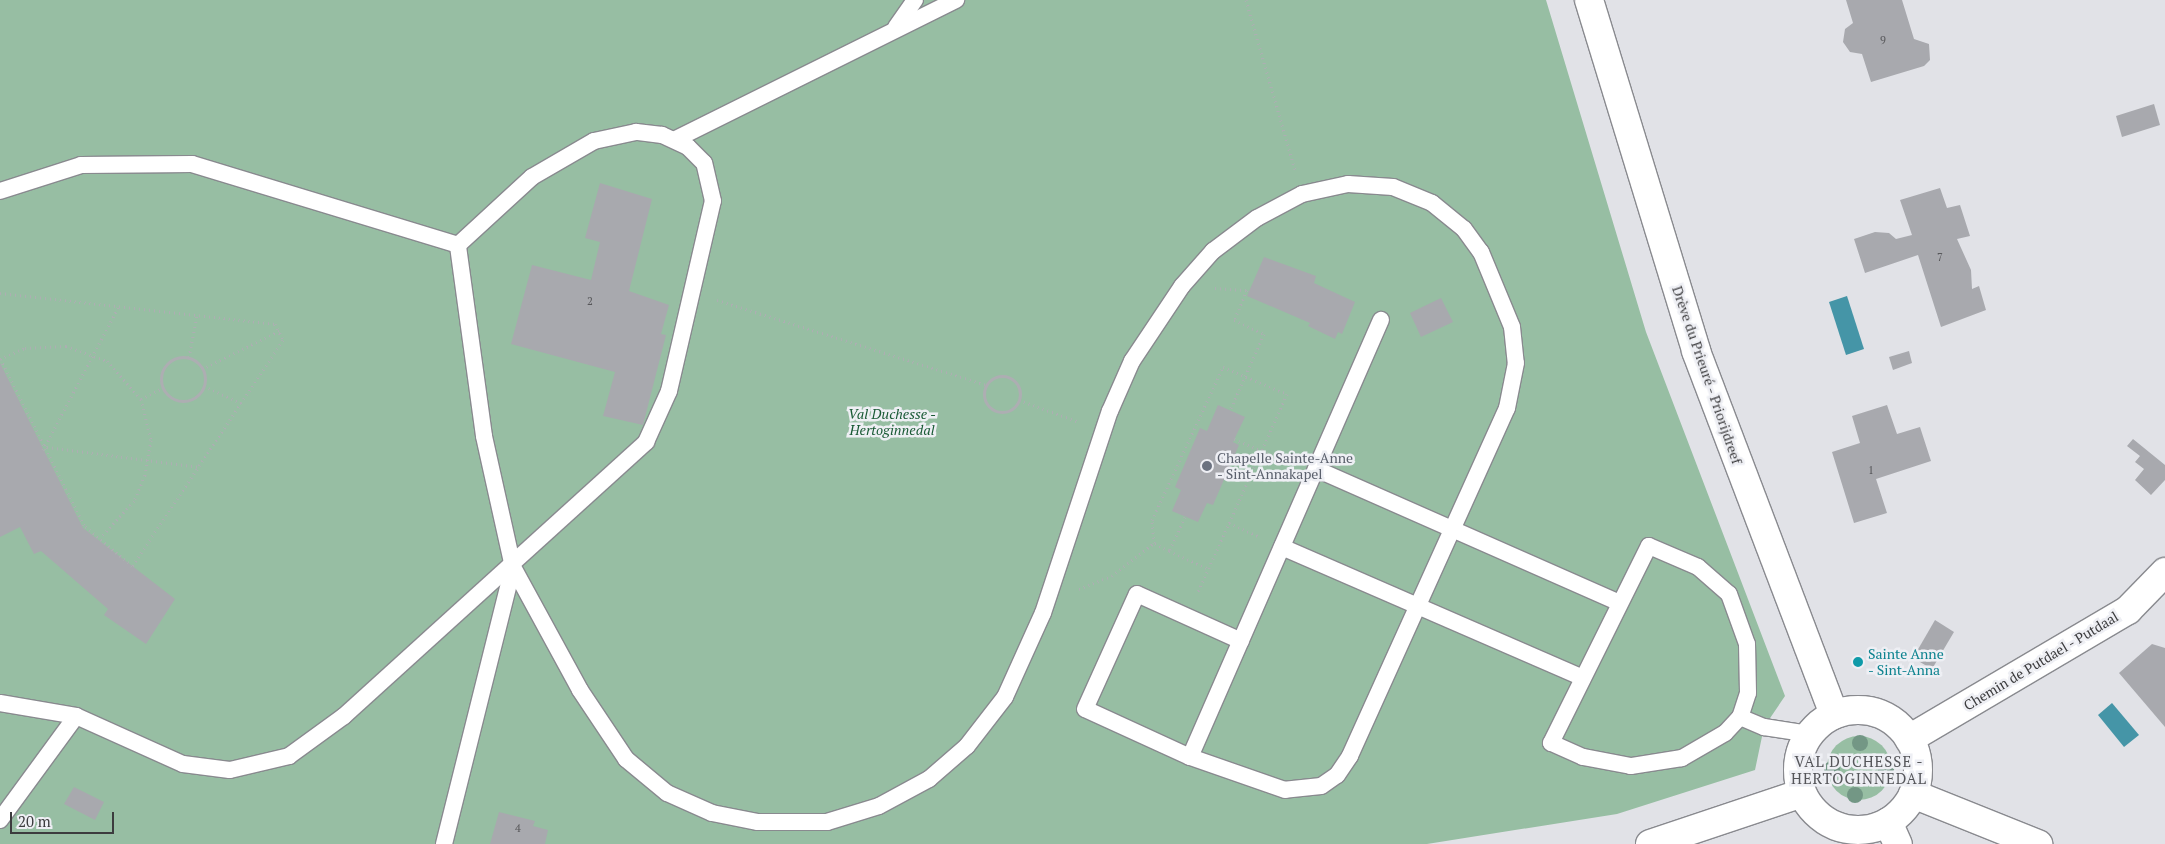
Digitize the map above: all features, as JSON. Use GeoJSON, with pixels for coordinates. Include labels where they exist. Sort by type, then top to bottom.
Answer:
{"type":"FeatureCollection","features":[{"type":"Feature","properties":{"kind":"street","name":"Drève du Prieuré - Priorijdreef"},"geometry":{"type":"LineString","coordinates":[[1589,0],[1696,351],[1834,715]]}},
{"type":"Feature","properties":{"kind":"street","name":"Chemin de Putdael - Putdaal"},"geometry":{"type":"LineString","coordinates":[[1910,739],[2128,610],[2165,572]]}},
{"type":"Feature","properties":{"kind":"street"},"geometry":{"type":"LineString","coordinates":[[1863,710],[1881,714],[1910,739],[1918,775],[1913,794],[1893,833],[1830,823],[1802,793],[1799,759],[1810,734],[1834,715],[1863,710]]}},
{"type":"Feature","properties":{"kind":"street"},"geometry":{"type":"LineString","coordinates":[[1650,844],[1802,793]]}},
{"type":"Feature","properties":{"kind":"street"},"geometry":{"type":"LineString","coordinates":[[1913,794],[2038,844]]}},
{"type":"Feature","properties":{"kind":"lane"},"geometry":{"type":"LineString","coordinates":[[894,29],[915,0]]}},
{"type":"Feature","properties":{"kind":"lane"},"geometry":{"type":"LineString","coordinates":[[674,140],[894,29],[956,0]]}},
{"type":"Feature","properties":{"kind":"lane"},"geometry":{"type":"LineString","coordinates":[[0,703],[76,716],[183,764],[230,770],[289,756],[344,716],[513,566],[646,442],[670,391],[713,200],[704,163],[674,140],[636,132],[594,141],[570,153],[532,177],[458,245]]}},
{"type":"Feature","properties":{"kind":"lane"},"geometry":{"type":"LineString","coordinates":[[0,191],[81,165],[192,164],[458,245]]}},
{"type":"Feature","properties":{"kind":"lane"},"geometry":{"type":"LineString","coordinates":[[458,245],[484,436],[513,566],[580,690],[626,759],[667,793],[712,813],[758,822],[827,822],[879,806],[930,779],[967,746],[1005,697],[1050,590],[1103,431],[1132,361],[1178,291],[1213,251],[1257,218],[1302,194],[1348,184],[1393,187],[1432,203],[1464,229],[1499,290],[1512,328],[1516,363],[1507,408],[1350,756],[1337,775],[1321,786],[1285,790],[1190,757],[1085,709],[1137,594],[1241,641]]}},
{"type":"Feature","properties":{"kind":"lane"},"geometry":{"type":"LineString","coordinates":[[1190,757],[1381,320]]}},
{"type":"Feature","properties":{"kind":"lane"},"geometry":{"type":"LineString","coordinates":[[1316,469],[1620,603]]}},
{"type":"Feature","properties":{"kind":"lane"},"geometry":{"type":"LineString","coordinates":[[1648,546],[1716,579],[1729,594],[1747,644],[1750,669],[1740,717],[1704,748],[1682,758],[1631,766],[1600,761],[1551,743],[1620,603],[1648,546]]}},
{"type":"Feature","properties":{"kind":"lane"},"geometry":{"type":"LineString","coordinates":[[1282,547],[1583,678]]}},
{"type":"Feature","properties":{"kind":"lane"},"geometry":{"type":"LineString","coordinates":[[444,844],[513,566]]}},
{"type":"Feature","properties":{"kind":"lane"},"geometry":{"type":"LineString","coordinates":[[0,820],[76,716]]}},
{"type":"Feature","properties":{"kind":"lane"},"geometry":{"type":"LineString","coordinates":[[1740,717],[1764,727],[1810,734]]}},
{"type":"Feature","properties":{"kind":"path"},"geometry":{"type":"LineString","coordinates":[[1246,0],[1302,194]]}},
{"type":"Feature","properties":{"kind":"path"},"geometry":{"type":"LineString","coordinates":[[1230,410],[1264,334],[1234,320],[1247,290],[1231,289]]}},
{"type":"Feature","properties":{"kind":"path"},"geometry":{"type":"LineString","coordinates":[[0,293],[275,324],[281,330],[283,340],[132,566],[84,525],[0,358],[25,348],[52,345],[94,355],[121,372],[141,399],[150,425],[148,460],[134,501],[100,538]]}},
{"type":"Feature","properties":{"kind":"path"},"geometry":{"type":"LineString","coordinates":[[721,302],[988,385]]}},
{"type":"Feature","properties":{"kind":"path"},"geometry":{"type":"LineString","coordinates":[[45,448],[119,306]]}},
{"type":"Feature","properties":{"kind":"path"},"geometry":{"type":"LineString","coordinates":[[189,357],[198,315]]}},
{"type":"Feature","properties":{"kind":"path"},"geometry":{"type":"LineString","coordinates":[[202,368],[281,330]]}},
{"type":"Feature","properties":{"kind":"path"},"geometry":{"type":"LineString","coordinates":[[189,357],[202,368],[204,386],[195,397],[181,401],[163,388],[164,367],[175,358],[189,357]]}},
{"type":"Feature","properties":{"kind":"path"},"geometry":{"type":"LineString","coordinates":[[1187,616],[1287,394],[1223,367],[1155,510],[1150,528],[1154,543],[1208,568]]}},
{"type":"Feature","properties":{"kind":"path"},"geometry":{"type":"LineString","coordinates":[[999,376],[1010,378],[1018,386],[1019,400],[1009,410],[997,411],[985,399],[988,385],[999,376]]}},
{"type":"Feature","properties":{"kind":"path"},"geometry":{"type":"LineString","coordinates":[[204,386],[241,402]]}},
{"type":"Feature","properties":{"kind":"path"},"geometry":{"type":"LineString","coordinates":[[141,399],[163,388]]}},
{"type":"Feature","properties":{"kind":"path"},"geometry":{"type":"LineString","coordinates":[[1019,400],[1103,431]]}},
{"type":"Feature","properties":{"kind":"path"},"geometry":{"type":"LineString","coordinates":[[1234,439],[1316,469]]}},
{"type":"Feature","properties":{"kind":"path"},"geometry":{"type":"LineString","coordinates":[[45,448],[198,467]]}},
{"type":"Feature","properties":{"kind":"path"},"geometry":{"type":"LineString","coordinates":[[1169,551],[1185,517]]}},
{"type":"Feature","properties":{"kind":"path"},"geometry":{"type":"LineString","coordinates":[[1229,523],[1282,547]]}},
{"type":"Feature","properties":{"kind":"path"},"geometry":{"type":"LineString","coordinates":[[1050,590],[1086,588],[1112,576],[1154,543]]}},
{"type":"Feature","properties":{"kind":"green space","name":"Val Duchesse - Hertoginnedal"},"geometry":{"type":"Polygon","coordinates":[[[0,0],[1546,0],[1646,332],[1785,696],[1764,727],[1755,770],[1617,814],[1427,844],[0,844],[0,0]]]}},
{"type":"Feature","properties":{"kind":"green space"},"geometry":{"type":"Polygon","coordinates":[[[1859,736],[1871,738],[1882,745],[1889,756],[1891,768],[1889,780],[1882,791],[1871,798],[1859,800],[1847,798],[1836,791],[1829,780],[1827,768],[1829,756],[1836,745],[1847,738],[1859,736]]]}},
{"type":"Feature","properties":{"kind":"water"},"geometry":{"type":"Polygon","coordinates":[[[1847,296],[1864,349],[1846,355],[1829,302],[1847,296]]]}},
{"type":"Feature","properties":{"kind":"water"},"geometry":{"type":"Polygon","coordinates":[[[2112,703],[2139,735],[2124,747],[2098,715],[2112,703]]]}},
{"type":"Feature","properties":{"kind":"building"},"geometry":{"type":"Polygon","coordinates":[[[1846,0],[1902,0],[1914,39],[1929,44],[1930,60],[1924,66],[1871,82],[1862,54],[1850,52],[1843,42],[1845,29],[1853,23],[1846,0]]]}},
{"type":"Feature","properties":{"kind":"building"},"geometry":{"type":"Polygon","coordinates":[[[2154,104],[2160,125],[2122,137],[2116,116],[2154,104]]]}},
{"type":"Feature","properties":{"kind":"building"},"geometry":{"type":"Polygon","coordinates":[[[600,183],[652,199],[629,291],[669,305],[661,334],[666,335],[643,425],[603,416],[615,372],[511,344],[532,265],[591,280],[600,242],[585,238],[600,183]]]}},
{"type":"Feature","properties":{"kind":"building"},"geometry":{"type":"Polygon","coordinates":[[[1940,188],[1947,208],[1960,205],[1970,236],[1957,239],[1971,270],[1972,289],[1979,286],[1986,310],[1941,327],[1918,255],[1865,273],[1854,239],[1875,232],[1889,233],[1896,239],[1912,235],[1900,200],[1940,188]]]}},
{"type":"Feature","properties":{"kind":"building"},"geometry":{"type":"Polygon","coordinates":[[[1264,257],[1316,276],[1314,283],[1355,302],[1342,334],[1338,332],[1335,339],[1308,326],[1310,323],[1247,296],[1264,257]]]}},
{"type":"Feature","properties":{"kind":"building"},"geometry":{"type":"Polygon","coordinates":[[[1441,298],[1453,322],[1421,337],[1410,313],[1441,298]]]}},
{"type":"Feature","properties":{"kind":"building"},"geometry":{"type":"Polygon","coordinates":[[[1909,351],[1912,363],[1893,370],[1889,357],[1909,351]]]}},
{"type":"Feature","properties":{"kind":"building"},"geometry":{"type":"Polygon","coordinates":[[[0,363],[83,528],[175,599],[146,644],[104,615],[108,609],[41,551],[34,554],[20,527],[0,537],[0,363]]]}},
{"type":"Feature","properties":{"kind":"building","name":"Chapelle Sainte-Anne - Sint-Annakapel"},"geometry":{"type":"Polygon","coordinates":[[[1218,405],[1245,417],[1233,442],[1239,445],[1213,505],[1207,503],[1198,522],[1172,511],[1181,490],[1175,487],[1200,428],[1207,431],[1218,405]]]}},
{"type":"Feature","properties":{"kind":"building"},"geometry":{"type":"Polygon","coordinates":[[[1887,405],[1897,434],[1920,427],[1931,461],[1876,479],[1887,513],[1854,523],[1832,452],[1860,443],[1852,416],[1887,405]]]}},
{"type":"Feature","properties":{"kind":"building"},"geometry":{"type":"Polygon","coordinates":[[[2133,439],[2165,465],[2165,480],[2151,495],[2135,480],[2144,469],[2135,462],[2140,456],[2127,446],[2133,439]]]}},
{"type":"Feature","properties":{"kind":"building"},"geometry":{"type":"Polygon","coordinates":[[[1935,620],[1954,632],[1932,669],[1913,658],[1935,620]]]}},
{"type":"Feature","properties":{"kind":"building"},"geometry":{"type":"Polygon","coordinates":[[[2152,644],[2165,648],[2165,727],[2119,673],[2152,644]]]}},
{"type":"Feature","properties":{"kind":"building"},"geometry":{"type":"Polygon","coordinates":[[[74,787],[104,802],[95,820],[64,804],[74,787]]]}},
{"type":"Feature","properties":{"kind":"building"},"geometry":{"type":"Polygon","coordinates":[[[499,812],[535,821],[533,826],[548,830],[545,844],[490,844],[499,812]]]}},
{"type":"Feature","properties":{"kind":"place","name":"Chapelle Sainte-Anne - Sint-Annakapel"},"geometry":{"type":"Point","coordinates":[1207,466]}},
{"type":"Feature","properties":{"kind":"place","name":"Sainte Anne - Sint-Anna"},"geometry":{"type":"Point","coordinates":[1858,662]}},
{"type":"Feature","properties":{"kind":"district","name":"VAL DUCHESSE - HERTOGINNEDAL"},"geometry":{"type":"Point","coordinates":[1859,770]}}]}
